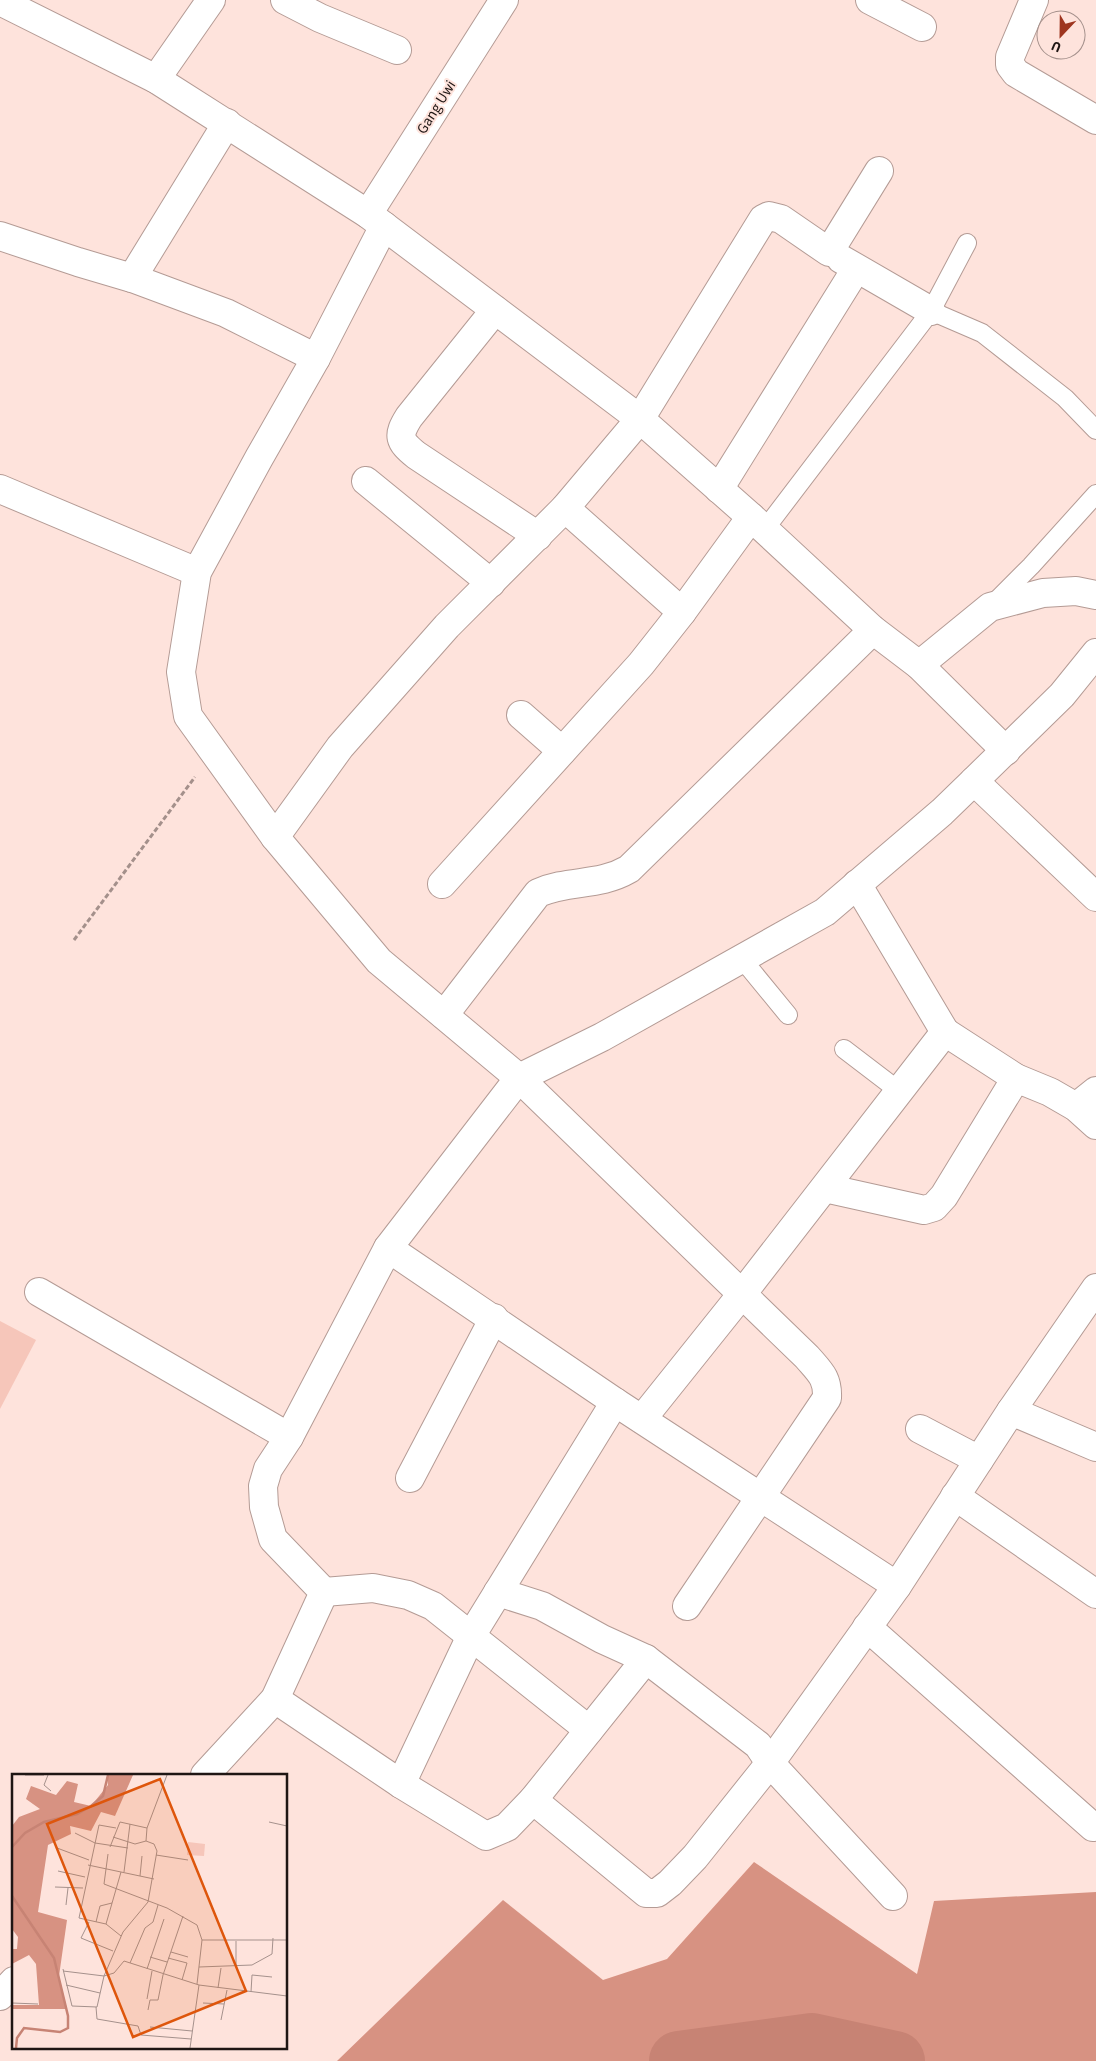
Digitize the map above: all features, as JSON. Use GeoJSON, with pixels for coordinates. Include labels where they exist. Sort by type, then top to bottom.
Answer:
{"type":"FeatureCollection","features":[{"type":"Feature","properties":{"kind":"street"},"geometry":{"type":"LineString","coordinates":[[156,79],[211,0]]}},
{"type":"Feature","properties":{"kind":"street"},"geometry":{"type":"LineString","coordinates":[[285,0],[320,18],[397,50]]}},
{"type":"Feature","properties":{"kind":"street","name":"Gang Uwi"},"geometry":{"type":"LineString","coordinates":[[504,0],[376,220],[316,358],[258,458],[198,572],[181,672],[188,716],[275,837],[380,961],[520,1078],[807,1357],[825,1378],[828,1388],[827,1398],[687,1606]]}},
{"type":"Feature","properties":{"kind":"street"},"geometry":{"type":"LineString","coordinates":[[870,0],[922,27]]}},
{"type":"Feature","properties":{"kind":"street"},"geometry":{"type":"LineString","coordinates":[[1034,0],[1010,57],[1010,65],[1016,73],[1096,120]]}},
{"type":"Feature","properties":{"kind":"street"},"geometry":{"type":"LineString","coordinates":[[0,1],[156,79],[376,220],[640,419],[758,523],[874,630],[919,665],[1006,751]]}},
{"type":"Feature","properties":{"kind":"street"},"geometry":{"type":"LineString","coordinates":[[132,278],[226,123]]}},
{"type":"Feature","properties":{"kind":"street"},"geometry":{"type":"LineString","coordinates":[[829,252],[880,171]]}},
{"type":"Feature","properties":{"kind":"street"},"geometry":{"type":"LineString","coordinates":[[275,837],[340,747],[447,626],[565,508],[640,419],[763,219],[769,216],[781,219],[829,252],[931,310]]}},
{"type":"Feature","properties":{"kind":"street"},"geometry":{"type":"LineString","coordinates":[[0,236],[132,278],[226,313],[316,358]]}},
{"type":"Feature","properties":{"kind":"street"},"geometry":{"type":"LineString","coordinates":[[719,489],[856,268]]}},
{"type":"Feature","properties":{"kind":"street"},"geometry":{"type":"LineString","coordinates":[[495,310],[409,417],[402,428],[401,435],[403,444],[416,455],[538,536]]}},
{"type":"Feature","properties":{"kind":"street"},"geometry":{"type":"LineString","coordinates":[[366,482],[490,582]]}},
{"type":"Feature","properties":{"kind":"street"},"geometry":{"type":"LineString","coordinates":[[0,488],[198,572]]}},
{"type":"Feature","properties":{"kind":"street"},"geometry":{"type":"LineString","coordinates":[[565,508],[682,612]]}},
{"type":"Feature","properties":{"kind":"street"},"geometry":{"type":"LineString","coordinates":[[442,884],[641,664],[682,612],[758,523]]}},
{"type":"Feature","properties":{"kind":"street"},"geometry":{"type":"LineString","coordinates":[[919,665],[990,607],[1043,593],[1076,591],[1096,595]]}},
{"type":"Feature","properties":{"kind":"street"},"geometry":{"type":"LineString","coordinates":[[444,1015],[538,893],[555,886],[602,881],[629,869],[874,630]]}},
{"type":"Feature","properties":{"kind":"street"},"geometry":{"type":"LineString","coordinates":[[324,1592],[273,1539],[264,1507],[263,1486],[268,1469],[289,1437],[388,1248],[520,1078],[602,1037],[825,912],[942,812],[1006,751],[1062,695],[1096,653]]}},
{"type":"Feature","properties":{"kind":"street"},"geometry":{"type":"LineString","coordinates":[[521,715],[562,751]]}},
{"type":"Feature","properties":{"kind":"street"},"geometry":{"type":"LineString","coordinates":[[974,781],[1096,897]]}},
{"type":"Feature","properties":{"kind":"street"},"geometry":{"type":"LineString","coordinates":[[857,884],[945,1032],[1016,1078],[1050,1092],[1086,1099],[1096,1125]]}},
{"type":"Feature","properties":{"kind":"street"},"geometry":{"type":"LineString","coordinates":[[642,1419],[742,1294],[945,1032]]}},
{"type":"Feature","properties":{"kind":"street"},"geometry":{"type":"LineString","coordinates":[[824,1188],[924,1210],[934,1207],[944,1196],[1016,1078]]}},
{"type":"Feature","properties":{"kind":"street"},"geometry":{"type":"LineString","coordinates":[[388,1248],[494,1318],[614,1402],[897,1586]]}},
{"type":"Feature","properties":{"kind":"street"},"geometry":{"type":"LineString","coordinates":[[533,1800],[646,1893],[657,1893],[670,1883],[695,1857],[770,1763],[897,1586],[1011,1411],[1096,1288]]}},
{"type":"Feature","properties":{"kind":"street"},"geometry":{"type":"LineString","coordinates":[[39,1292],[289,1437]]}},
{"type":"Feature","properties":{"kind":"street"},"geometry":{"type":"LineString","coordinates":[[410,1478],[494,1318]]}},
{"type":"Feature","properties":{"kind":"street"},"geometry":{"type":"LineString","coordinates":[[401,1784],[471,1636],[614,1402]]}},
{"type":"Feature","properties":{"kind":"street"},"geometry":{"type":"LineString","coordinates":[[1011,1411],[1096,1447]]}},
{"type":"Feature","properties":{"kind":"street"},"geometry":{"type":"LineString","coordinates":[[920,1428],[979,1460]]}},
{"type":"Feature","properties":{"kind":"street"},"geometry":{"type":"LineString","coordinates":[[955,1496],[1096,1594]]}},
{"type":"Feature","properties":{"kind":"street"},"geometry":{"type":"LineString","coordinates":[[324,1592],[373,1588],[408,1595],[433,1606],[589,1730]]}},
{"type":"Feature","properties":{"kind":"street"},"geometry":{"type":"LineString","coordinates":[[206,1774],[275,1700],[324,1592]]}},
{"type":"Feature","properties":{"kind":"street"},"geometry":{"type":"LineString","coordinates":[[498,1592],[542,1606],[602,1639],[646,1659],[758,1745],[770,1763],[893,1896]]}},
{"type":"Feature","properties":{"kind":"street"},"geometry":{"type":"LineString","coordinates":[[867,1627],[1093,1827]]}},
{"type":"Feature","properties":{"kind":"street"},"geometry":{"type":"LineString","coordinates":[[275,1700],[401,1784],[486,1836],[507,1827],[533,1800],[646,1659]]}},
{"type":"Feature","properties":{"kind":"street"},"geometry":{"type":"LineString","coordinates":[[0,1996],[12,1983]]}},
{"type":"Feature","properties":{"kind":"lane"},"geometry":{"type":"LineString","coordinates":[[758,523],[931,310],[967,243]]}},
{"type":"Feature","properties":{"kind":"lane"},"geometry":{"type":"LineString","coordinates":[[931,310],[982,333],[1065,398],[1096,430]]}},
{"type":"Feature","properties":{"kind":"lane"},"geometry":{"type":"LineString","coordinates":[[990,607],[1031,566],[1096,494]]}},
{"type":"Feature","properties":{"kind":"lane"},"geometry":{"type":"LineString","coordinates":[[742,958],[788,1015]]}},
{"type":"Feature","properties":{"kind":"lane"},"geometry":{"type":"LineString","coordinates":[[844,1049],[899,1091]]}},
{"type":"Feature","properties":{"kind":"path"},"geometry":{"type":"LineString","coordinates":[[74,940],[213,752]]}},
{"type":"Feature","properties":{"kind":"shaded area"},"geometry":{"type":"Polygon","coordinates":[[[0,1321],[36,1340],[0,1409],[0,1321]]]}},
{"type":"Feature","properties":{"kind":"shaded area"},"geometry":{"type":"Polygon","coordinates":[[[754,1862],[917,1974],[934,1901],[1096,1892],[1096,2061],[337,2061],[503,1900],[603,1980],[667,1959],[754,1862]]]}},
{"type":"Feature","properties":{"kind":"waterway"},"geometry":{"type":"LineString","coordinates":[[679,2061],[812,2043],[895,2061]]}}]}
